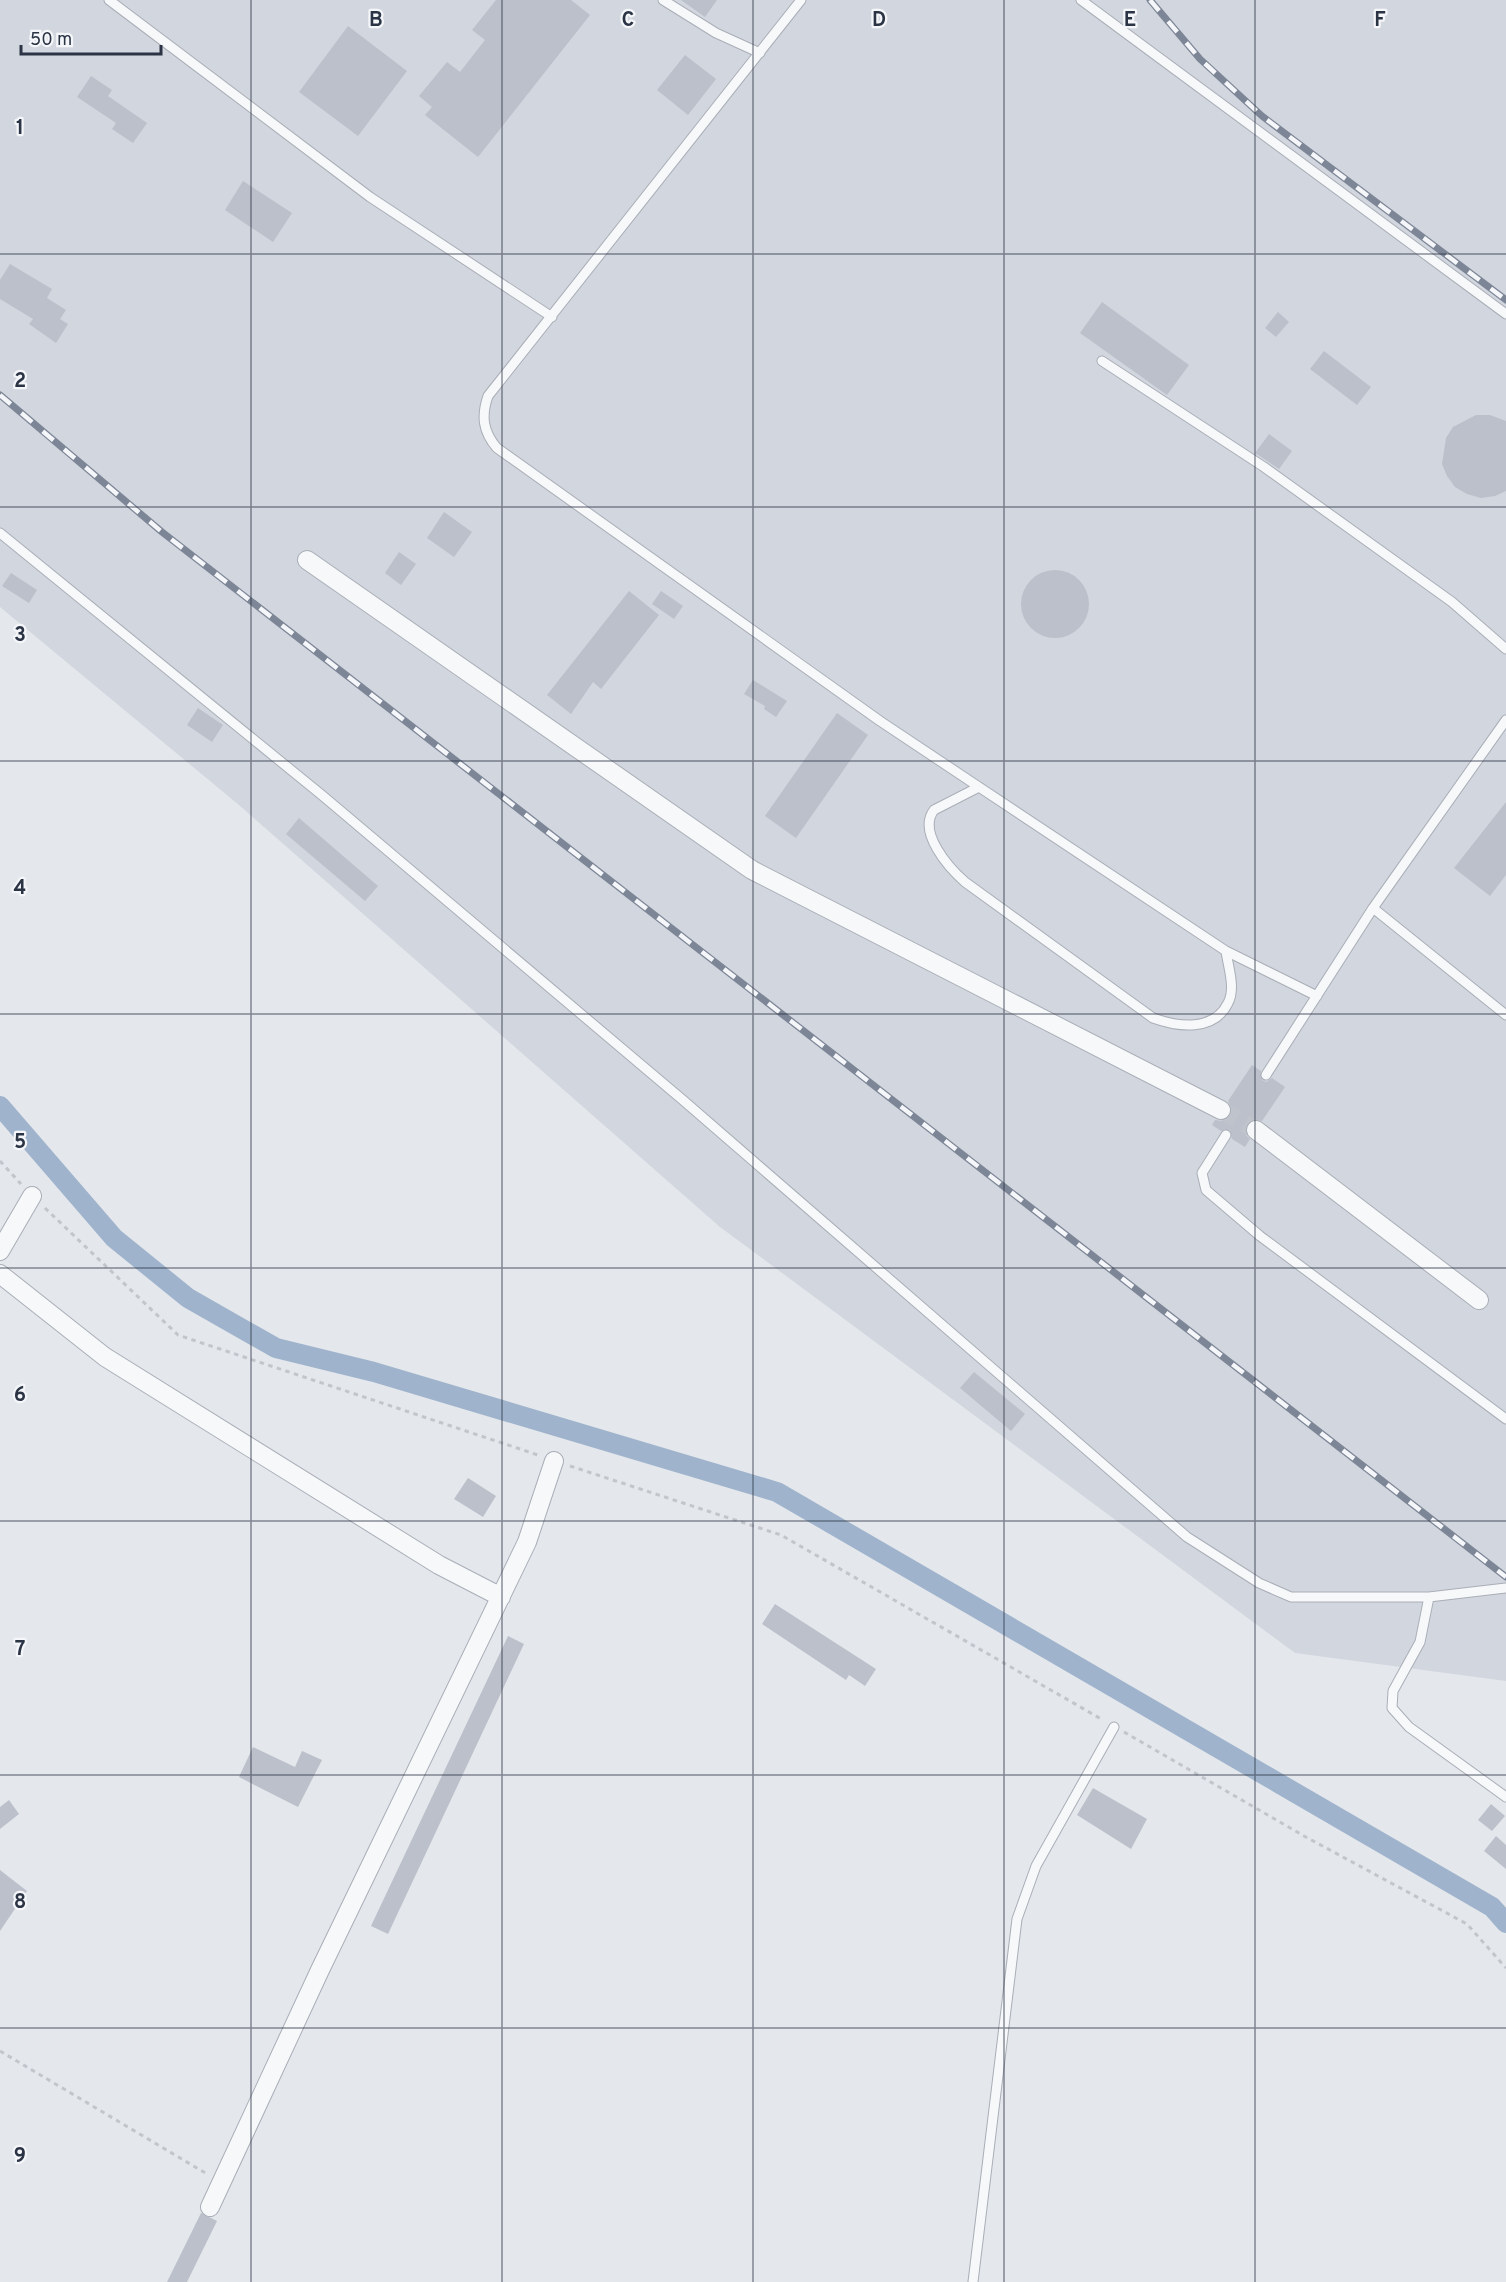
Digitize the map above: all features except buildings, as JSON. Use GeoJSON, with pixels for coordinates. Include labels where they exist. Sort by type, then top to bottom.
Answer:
{"type":"FeatureCollection","features":[{"type":"Feature","properties":{"kind":"street"},"geometry":{"type":"LineString","coordinates":[[307,560],[752,870],[1221,1110]]}},
{"type":"Feature","properties":{"kind":"street"},"geometry":{"type":"LineString","coordinates":[[1256,1130],[1479,1300]]}},
{"type":"Feature","properties":{"kind":"street"},"geometry":{"type":"LineString","coordinates":[[0,1251],[32,1196]]}},
{"type":"Feature","properties":{"kind":"street"},"geometry":{"type":"LineString","coordinates":[[0,1274],[105,1358],[439,1565],[501,1597]]}},
{"type":"Feature","properties":{"kind":"street"},"geometry":{"type":"LineString","coordinates":[[210,2207],[320,1970],[527,1542],[555,1461]]}},
{"type":"Feature","properties":{"kind":"lane"},"geometry":{"type":"LineString","coordinates":[[109,0],[370,197],[552,317]]}},
{"type":"Feature","properties":{"kind":"lane"},"geometry":{"type":"LineString","coordinates":[[663,0],[716,33],[760,53]]}},
{"type":"Feature","properties":{"kind":"lane"},"geometry":{"type":"LineString","coordinates":[[801,0],[488,396],[483,411],[488,438],[496,448],[880,721],[1226,951],[1317,996]]}},
{"type":"Feature","properties":{"kind":"lane"},"geometry":{"type":"LineString","coordinates":[[1081,0],[1506,314]]}},
{"type":"Feature","properties":{"kind":"lane"},"geometry":{"type":"LineString","coordinates":[[1102,360],[1264,467],[1452,602],[1506,649]]}},
{"type":"Feature","properties":{"kind":"lane"},"geometry":{"type":"LineString","coordinates":[[0,533],[323,796],[684,1101],[1187,1537],[1259,1583],[1291,1597],[1429,1597],[1506,1588]]}},
{"type":"Feature","properties":{"kind":"lane"},"geometry":{"type":"LineString","coordinates":[[1266,1075],[1373,908],[1506,720]]}},
{"type":"Feature","properties":{"kind":"lane"},"geometry":{"type":"LineString","coordinates":[[979,787],[930,814],[930,831],[949,868],[965,882],[1153,1018],[1188,1027],[1203,1024],[1218,1015],[1229,1002],[1231,984],[1226,951]]}},
{"type":"Feature","properties":{"kind":"lane"},"geometry":{"type":"LineString","coordinates":[[1373,908],[1506,1015]]}},
{"type":"Feature","properties":{"kind":"lane"},"geometry":{"type":"LineString","coordinates":[[1226,1135],[1202,1173],[1206,1190],[1269,1243],[1506,1419]]}},
{"type":"Feature","properties":{"kind":"lane"},"geometry":{"type":"LineString","coordinates":[[1429,1597],[1420,1642],[1393,1691],[1392,1708],[1409,1727],[1506,1797]]}},
{"type":"Feature","properties":{"kind":"lane"},"geometry":{"type":"LineString","coordinates":[[973,2282],[1017,1919],[1036,1866],[1114,1726]]}},
{"type":"Feature","properties":{"kind":"path"},"geometry":{"type":"LineString","coordinates":[[0,1161],[32,1196],[178,1335],[781,1535],[1304,1836],[1467,1924],[1506,1968]]}},
{"type":"Feature","properties":{"kind":"path"},"geometry":{"type":"LineString","coordinates":[[0,2051],[221,2182]]}},
{"type":"Feature","properties":{"kind":"shaded area"},"geometry":{"type":"Polygon","coordinates":[[[0,0],[1506,0],[1506,1681],[1295,1653],[720,1227],[239,805],[0,607],[0,0]]]}},
{"type":"Feature","properties":{"kind":"waterway"},"geometry":{"type":"LineString","coordinates":[[0,1106],[114,1238],[188,1298],[276,1348],[374,1372],[777,1492],[1492,1907],[1506,1923]]}},
{"type":"Feature","properties":{"kind":"tunnel"},"geometry":{"type":"LineString","coordinates":[[1221,1110],[1256,1130]]}},
{"type":"Feature","properties":{"kind":"railway"},"geometry":{"type":"LineString","coordinates":[[1150,0],[1200,59],[1262,116],[1506,300]]}},
{"type":"Feature","properties":{"kind":"railway"},"geometry":{"type":"LineString","coordinates":[[0,395],[162,532],[1506,1577]]}}]}
